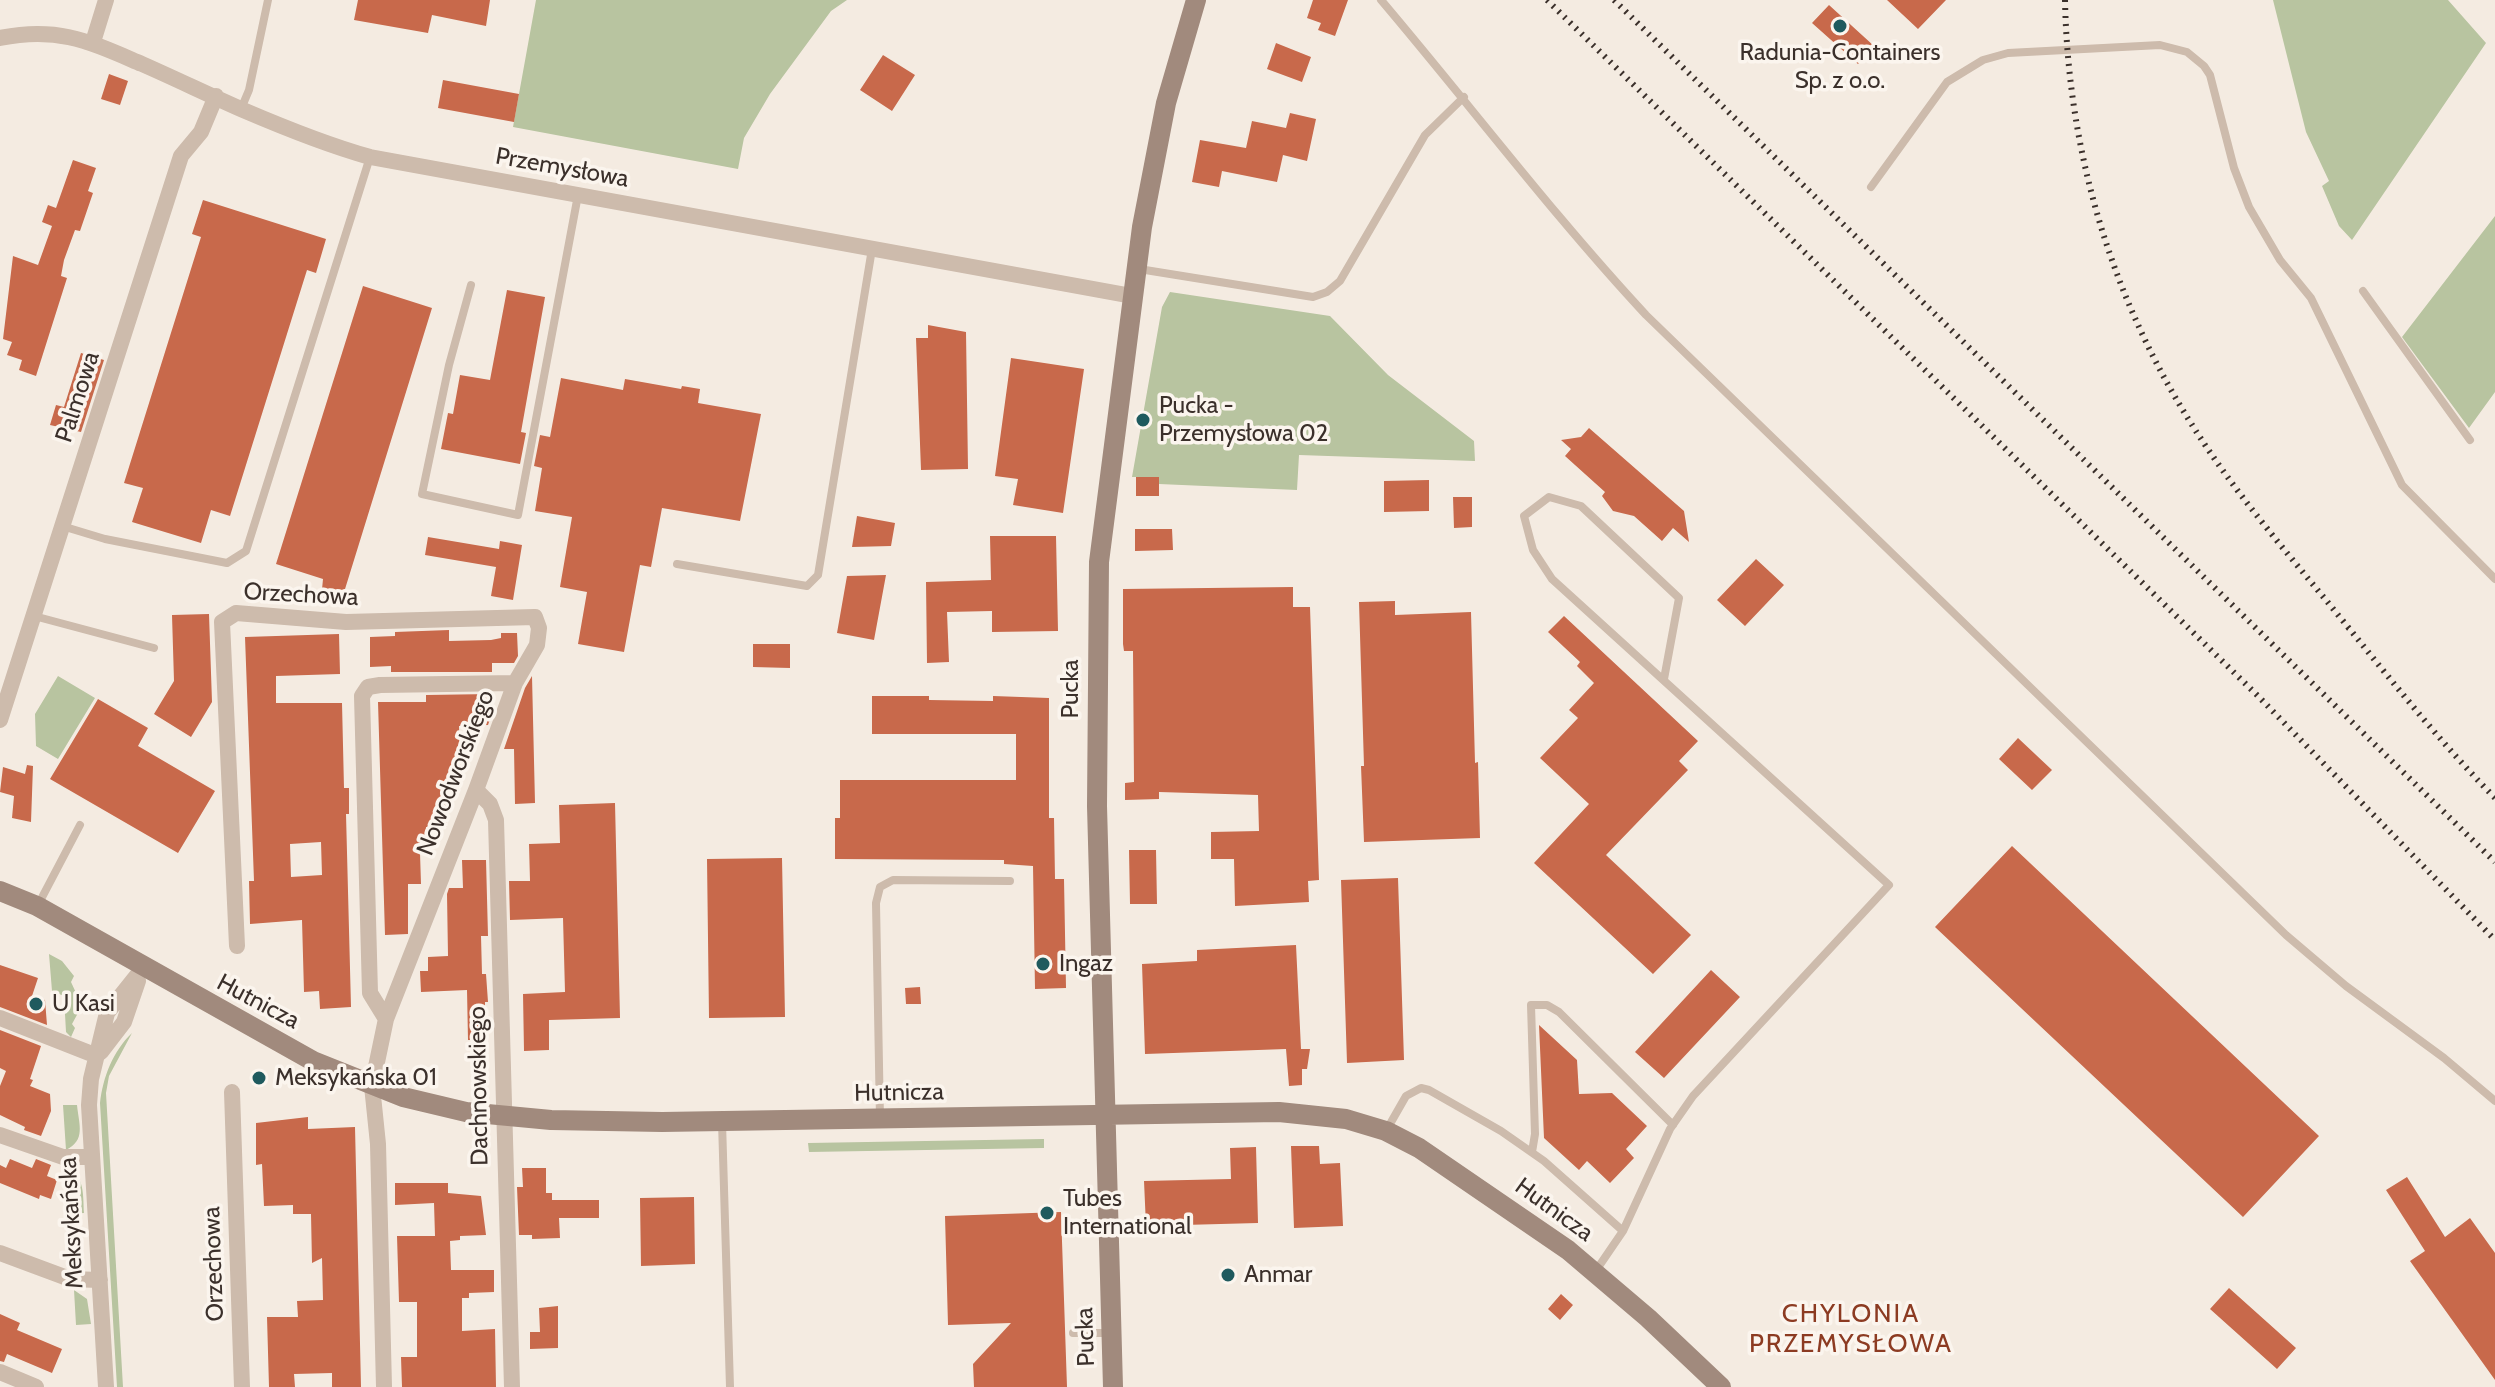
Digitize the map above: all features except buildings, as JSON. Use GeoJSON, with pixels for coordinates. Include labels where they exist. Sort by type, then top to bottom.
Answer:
{"type":"FeatureCollection","features":[{"type":"Feature","properties":{"kind":"main road","name":"Pucka"},"geometry":{"type":"LineString","coordinates":[[1113,1387],[1097,806],[1099,562],[1136,268],[1166,103],[1196,0]]}},
{"type":"Feature","properties":{"kind":"main road","name":"Hutnicza"},"geometry":{"type":"LineString","coordinates":[[0,877],[37,906],[313,1061],[403,1097],[466,1112],[592,1122],[1279,1112],[1346,1119],[1386,1131],[1419,1148],[1568,1250],[1648,1318],[1721,1387]]}},
{"type":"Feature","properties":{"kind":"main road","name":"Hutnicza"},"geometry":{"type":"LineString","coordinates":[[0,891],[37,906]]}},
{"type":"Feature","properties":{"kind":"street"},"geometry":{"type":"LineString","coordinates":[[93,42],[106,0]]}},
{"type":"Feature","properties":{"kind":"street","name":"Przemysłowa"},"geometry":{"type":"LineString","coordinates":[[0,38],[20,34],[57,35],[93,42],[241,109],[332,146],[370,157],[1132,296]]}},
{"type":"Feature","properties":{"kind":"street","name":"Palmowa"},"geometry":{"type":"LineString","coordinates":[[0,720],[181,156],[201,132],[216,96]]}},
{"type":"Feature","properties":{"kind":"street","name":"Orzechowa"},"geometry":{"type":"LineString","coordinates":[[237,946],[222,622],[236,613],[346,622],[535,617],[539,628],[537,645],[515,683]]}},
{"type":"Feature","properties":{"kind":"street","name":"Nowodworskiego"},"geometry":{"type":"LineString","coordinates":[[384,1387],[378,1144],[372,1086],[377,1052],[386,1019],[515,683],[380,685],[368,687],[362,696],[370,993],[386,1019]]}},
{"type":"Feature","properties":{"kind":"street","name":"Dachnowskiego"},"geometry":{"type":"LineString","coordinates":[[476,790],[490,804],[496,820],[512,1387]]}},
{"type":"Feature","properties":{"kind":"street","name":"Meksykańska"},"geometry":{"type":"LineString","coordinates":[[106,1387],[89,1105],[91,1079],[107,1013],[143,968]]}},
{"type":"Feature","properties":{"kind":"street"},"geometry":{"type":"LineString","coordinates":[[0,1018],[97,1056]]}},
{"type":"Feature","properties":{"kind":"street","name":"Orzechowa"},"geometry":{"type":"LineString","coordinates":[[232,1092],[242,1387]]}},
{"type":"Feature","properties":{"kind":"street"},"geometry":{"type":"LineString","coordinates":[[0,1135],[63,1157],[92,1157]]}},
{"type":"Feature","properties":{"kind":"street"},"geometry":{"type":"LineString","coordinates":[[0,1253],[70,1279],[100,1280]]}},
{"type":"Feature","properties":{"kind":"street"},"geometry":{"type":"LineString","coordinates":[[0,1372],[36,1387]]}},
{"type":"Feature","properties":{"kind":"lane"},"geometry":{"type":"LineString","coordinates":[[241,109],[249,90],[268,0]]}},
{"type":"Feature","properties":{"kind":"lane"},"geometry":{"type":"LineString","coordinates":[[1381,0],[1464,97],[1582,246],[1658,327],[2286,935],[2346,986],[2444,1058],[2495,1101]]}},
{"type":"Feature","properties":{"kind":"lane"},"geometry":{"type":"LineString","coordinates":[[1871,187],[1947,82],[1983,60],[2008,53],[2117,46],[2160,45],[2187,52],[2210,75],[2234,168],[2249,207],[2280,260],[2311,298],[2402,485],[2495,579]]}},
{"type":"Feature","properties":{"kind":"lane"},"geometry":{"type":"LineString","coordinates":[[1136,268],[1313,297],[1327,292],[1340,281],[1425,135],[1464,97]]}},
{"type":"Feature","properties":{"kind":"lane"},"geometry":{"type":"LineString","coordinates":[[62,526],[105,539],[227,563],[246,551],[370,157]]}},
{"type":"Feature","properties":{"kind":"lane"},"geometry":{"type":"LineString","coordinates":[[471,285],[449,365],[422,494],[518,515],[578,195]]}},
{"type":"Feature","properties":{"kind":"lane"},"geometry":{"type":"LineString","coordinates":[[677,564],[807,586],[818,575],[872,249]]}},
{"type":"Feature","properties":{"kind":"lane"},"geometry":{"type":"LineString","coordinates":[[2363,291],[2470,440]]}},
{"type":"Feature","properties":{"kind":"lane"},"geometry":{"type":"LineString","coordinates":[[1595,1272],[1623,1231],[1673,1125],[1693,1096],[1889,885],[1552,579],[1533,550],[1524,516],[1549,497],[1581,506],[1679,598],[1664,679]]}},
{"type":"Feature","properties":{"kind":"lane"},"geometry":{"type":"LineString","coordinates":[[33,616],[154,648]]}},
{"type":"Feature","properties":{"kind":"lane"},"geometry":{"type":"LineString","coordinates":[[37,906],[80,825]]}},
{"type":"Feature","properties":{"kind":"lane"},"geometry":{"type":"LineString","coordinates":[[880,1120],[876,903],[880,887],[893,880],[1010,881]]}},
{"type":"Feature","properties":{"kind":"lane"},"geometry":{"type":"LineString","coordinates":[[1532,1152],[1535,1134],[1531,1005],[1547,1005],[1559,1012],[1673,1125]]}},
{"type":"Feature","properties":{"kind":"lane"},"geometry":{"type":"LineString","coordinates":[[1386,1131],[1406,1096],[1421,1088],[1429,1090],[1532,1152],[1623,1231]]}},
{"type":"Feature","properties":{"kind":"lane"},"geometry":{"type":"LineString","coordinates":[[722,1122],[730,1387]]}},
{"type":"Feature","properties":{"kind":"lane"},"geometry":{"type":"LineString","coordinates":[[1073,1333],[1112,1333]]}},
{"type":"Feature","properties":{"kind":"green space"},"geometry":{"type":"Polygon","coordinates":[[[536,0],[847,0],[831,11],[770,94],[744,138],[738,169],[513,127],[536,0]]]}},
{"type":"Feature","properties":{"kind":"green space"},"geometry":{"type":"Polygon","coordinates":[[[2273,0],[2448,0],[2486,43],[2352,240],[2339,226],[2322,186],[2329,181],[2306,132],[2273,0]]]}},
{"type":"Feature","properties":{"kind":"green space"},"geometry":{"type":"Polygon","coordinates":[[[2495,216],[2495,392],[2469,428],[2402,337],[2495,216]]]}},
{"type":"Feature","properties":{"kind":"green space"},"geometry":{"type":"Polygon","coordinates":[[[1170,292],[1330,316],[1388,375],[1474,441],[1475,461],[1299,455],[1297,490],[1159,484],[1158,477],[1132,477],[1162,307],[1170,292]]]}},
{"type":"Feature","properties":{"kind":"green space"},"geometry":{"type":"Polygon","coordinates":[[[58,676],[95,698],[58,759],[36,746],[35,714],[58,676]]]}},
{"type":"Feature","properties":{"kind":"green space"},"geometry":{"type":"Polygon","coordinates":[[[49,954],[62,961],[74,976],[71,982],[77,995],[83,996],[84,1011],[78,1013],[72,1024],[75,1028],[71,1037],[66,1032],[64,996],[52,991],[49,954]]]}},
{"type":"Feature","properties":{"kind":"green space"},"geometry":{"type":"Polygon","coordinates":[[[132,1033],[109,1076],[106,1093],[123,1387],[117,1387],[100,1103],[110,1065],[132,1033]]]}},
{"type":"Feature","properties":{"kind":"green space"},"geometry":{"type":"Polygon","coordinates":[[[63,1105],[77,1105],[80,1125],[79,1137],[66,1150],[63,1105]]]}},
{"type":"Feature","properties":{"kind":"green space"},"geometry":{"type":"Polygon","coordinates":[[[1044,1139],[1044,1148],[809,1152],[808,1143],[1044,1139]]]}},
{"type":"Feature","properties":{"kind":"green space"},"geometry":{"type":"Polygon","coordinates":[[[67,1167],[80,1181],[84,1213],[69,1214],[67,1167]]]}},
{"type":"Feature","properties":{"kind":"green space"},"geometry":{"type":"Polygon","coordinates":[[[74,1290],[87,1299],[91,1324],[76,1325],[74,1290]]]}},
{"type":"Feature","properties":{"kind":"railway"},"geometry":{"type":"LineString","coordinates":[[1547,0],[2259,697],[2495,940]]}},
{"type":"Feature","properties":{"kind":"railway"},"geometry":{"type":"LineString","coordinates":[[1614,0],[2495,862]]}},
{"type":"Feature","properties":{"kind":"railway"},"geometry":{"type":"LineString","coordinates":[[2065,0],[2075,113],[2100,223],[2118,276],[2165,379],[2209,451],[2259,519],[2411,704],[2495,798]]}},
{"type":"Feature","properties":{"kind":"place","name":"Radunia-Containers Sp. z o.o."},"geometry":{"type":"Point","coordinates":[1840,26]}},
{"type":"Feature","properties":{"kind":"place","name":"Pucka - Przemysłowa 02"},"geometry":{"type":"Point","coordinates":[1143,420]}},
{"type":"Feature","properties":{"kind":"place","name":"Ingaz"},"geometry":{"type":"Point","coordinates":[1043,964]}},
{"type":"Feature","properties":{"kind":"place","name":"U Kasi"},"geometry":{"type":"Point","coordinates":[36,1004]}},
{"type":"Feature","properties":{"kind":"place","name":"Meksykańska 01"},"geometry":{"type":"Point","coordinates":[259,1078]}},
{"type":"Feature","properties":{"kind":"place","name":"Tubes International"},"geometry":{"type":"Point","coordinates":[1047,1213]}},
{"type":"Feature","properties":{"kind":"place","name":"Anmar"},"geometry":{"type":"Point","coordinates":[1228,1275]}},
{"type":"Feature","properties":{"kind":"district","name":"CHYLONIA PRZEMYSŁOWA"},"geometry":{"type":"Point","coordinates":[1851,1329]}}]}
